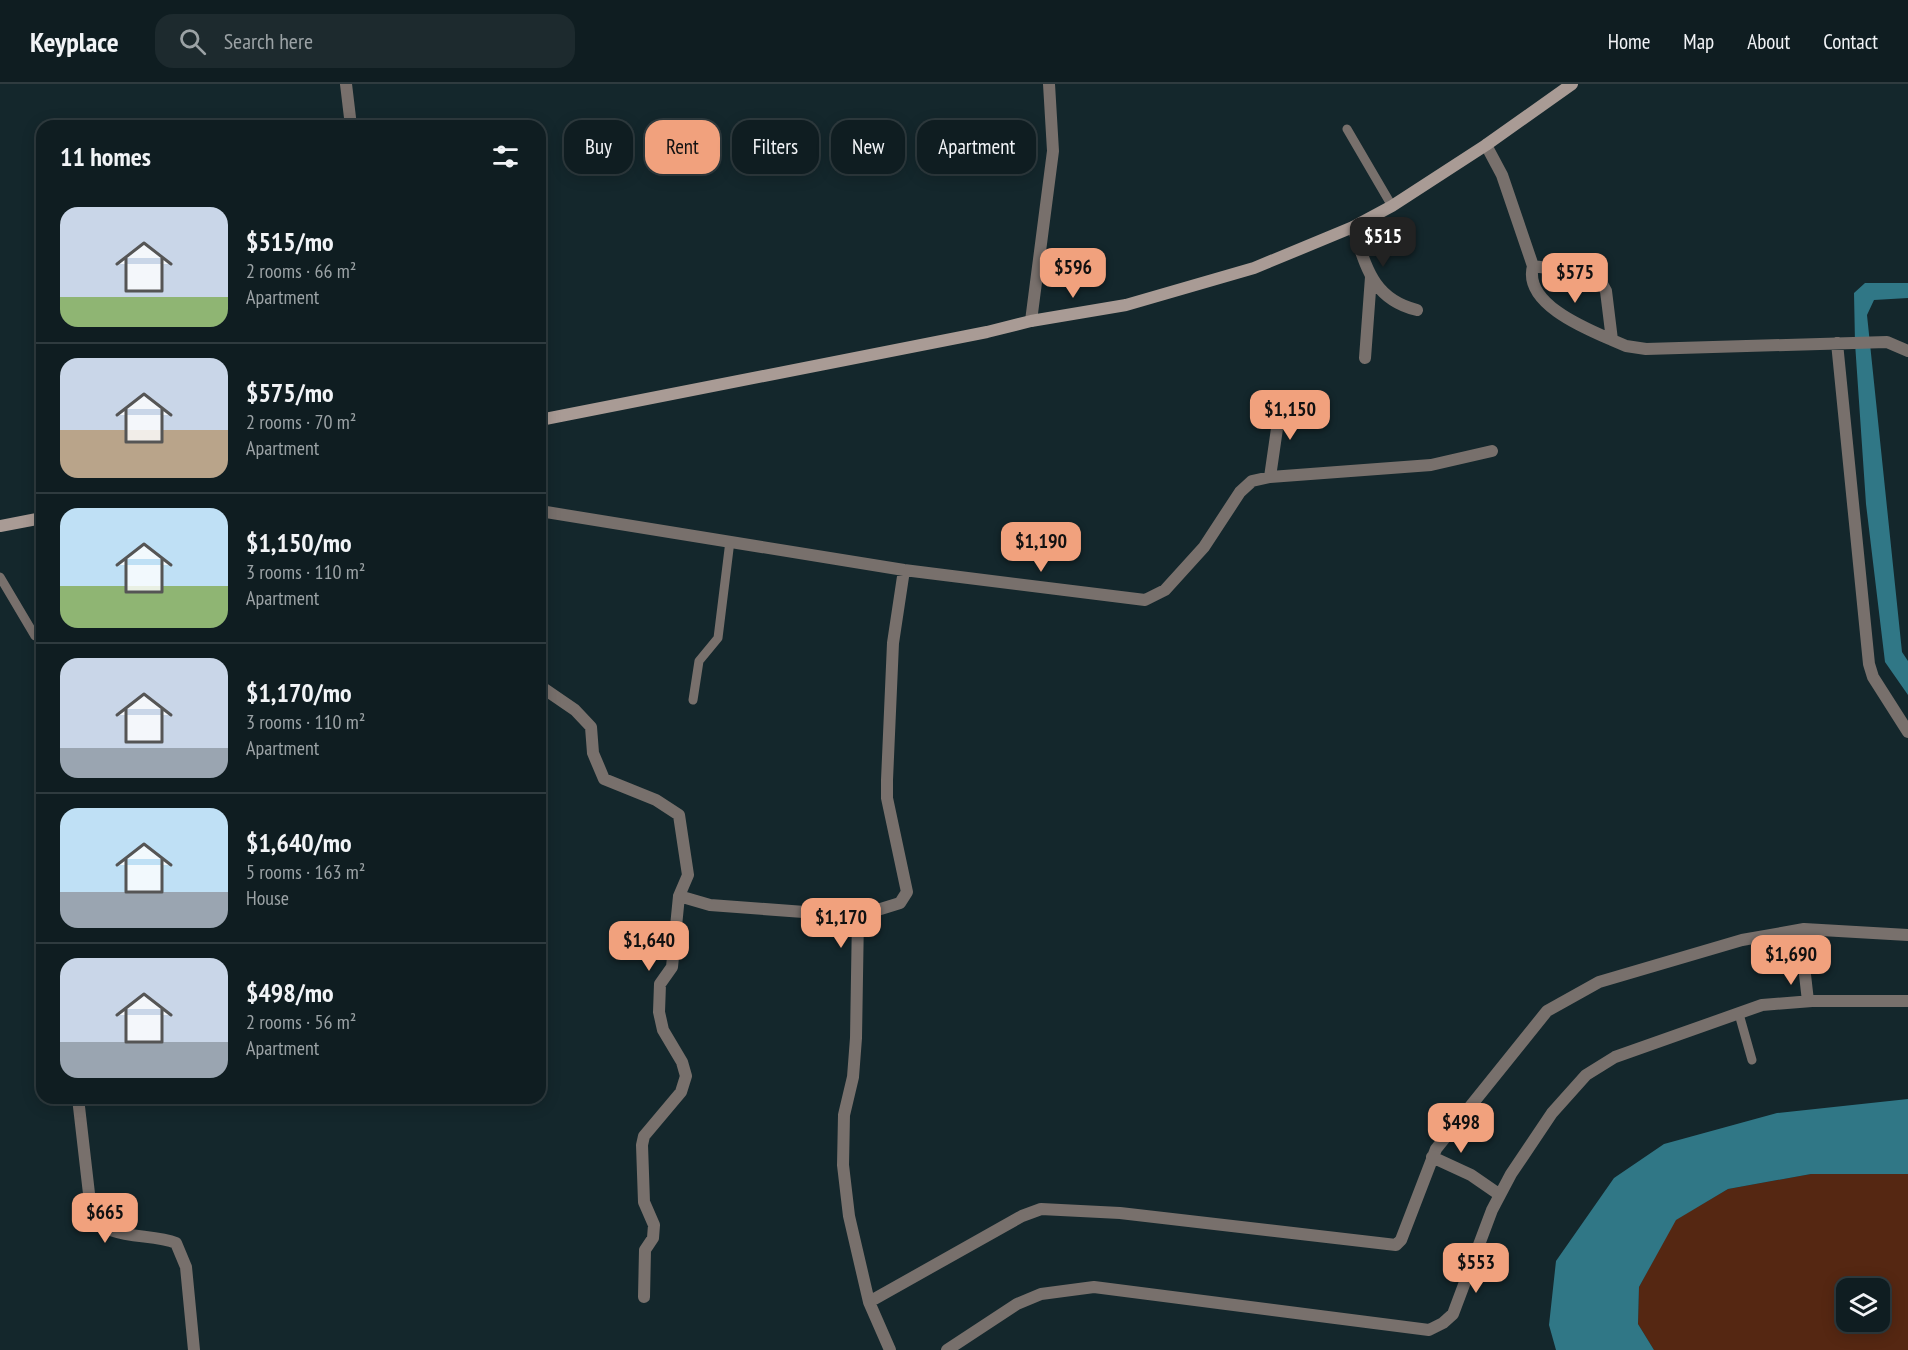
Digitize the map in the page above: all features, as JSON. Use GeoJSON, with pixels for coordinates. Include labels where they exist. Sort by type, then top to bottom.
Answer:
{"type":"FeatureCollection","features":[{"type":"Feature","properties":{"kind":"main road"},"geometry":{"type":"LineString","coordinates":[[546,419],[952,339],[1031,321],[1126,305],[1254,268],[1353,227],[1392,206],[1486,146],[1572,84]]}},
{"type":"Feature","properties":{"kind":"main road"},"geometry":{"type":"LineString","coordinates":[[0,526],[36,519]]}},
{"type":"Feature","properties":{"kind":"street"},"geometry":{"type":"LineString","coordinates":[[346,84],[350,120]]}},
{"type":"Feature","properties":{"kind":"street"},"geometry":{"type":"LineString","coordinates":[[1031,321],[1053,151],[1049,84]]}},
{"type":"Feature","properties":{"kind":"street"},"geometry":{"type":"LineString","coordinates":[[1486,146],[1502,176],[1533,266],[1530,275],[1533,287],[1542,298],[1583,327],[1626,346],[1646,349],[1887,342],[1908,351]]}},
{"type":"Feature","properties":{"kind":"street"},"geometry":{"type":"LineString","coordinates":[[1353,227],[1371,277],[1393,301],[1417,310]]}},
{"type":"Feature","properties":{"kind":"street"},"geometry":{"type":"LineString","coordinates":[[1533,266],[1553,266],[1597,275],[1606,291],[1612,340]]}},
{"type":"Feature","properties":{"kind":"street"},"geometry":{"type":"LineString","coordinates":[[1365,358],[1371,277]]}},
{"type":"Feature","properties":{"kind":"street"},"geometry":{"type":"LineString","coordinates":[[1842,343],[1869,664],[1873,677],[1908,732]]}},
{"type":"Feature","properties":{"kind":"street"},"geometry":{"type":"LineString","coordinates":[[1270,477],[1281,401]]}},
{"type":"Feature","properties":{"kind":"street"},"geometry":{"type":"LineString","coordinates":[[546,513],[904,570],[1145,600],[1166,590],[1204,547],[1240,492],[1252,481],[1270,477],[1431,465],[1492,451]]}},
{"type":"Feature","properties":{"kind":"street"},"geometry":{"type":"LineString","coordinates":[[679,896],[710,905],[858,916],[900,903],[907,892],[887,798],[886,780],[893,643],[904,570]]}},
{"type":"Feature","properties":{"kind":"street"},"geometry":{"type":"LineString","coordinates":[[546,690],[575,710],[591,727],[593,753],[604,779],[656,800],[679,815],[688,875],[679,896],[672,967],[660,984],[659,1005],[663,1030],[682,1062],[686,1076],[681,1092],[644,1136],[642,1145],[644,1202],[654,1225],[653,1238],[645,1250],[644,1297]]}},
{"type":"Feature","properties":{"kind":"street"},"geometry":{"type":"LineString","coordinates":[[858,916],[856,1038],[853,1077],[844,1115],[843,1165],[849,1216],[869,1302],[890,1350]]}},
{"type":"Feature","properties":{"kind":"street"},"geometry":{"type":"LineString","coordinates":[[869,1302],[1022,1216],[1041,1209],[1120,1213],[1396,1245],[1401,1240],[1436,1159],[1501,1065],[1547,1011],[1599,982],[1648,965],[1742,940],[1804,934],[1908,934]]}},
{"type":"Feature","properties":{"kind":"street"},"geometry":{"type":"LineString","coordinates":[[1804,934],[1804,966],[1808,1001]]}},
{"type":"Feature","properties":{"kind":"street"},"geometry":{"type":"LineString","coordinates":[[947,1350],[1017,1304],[1041,1294],[1094,1287],[1429,1330],[1443,1323],[1453,1314],[1500,1195],[1529,1143],[1586,1075],[1616,1057],[1762,1005],[1808,1001],[1908,1001]]}},
{"type":"Feature","properties":{"kind":"street"},"geometry":{"type":"LineString","coordinates":[[79,1104],[91,1210],[95,1220],[110,1230],[176,1243],[186,1267],[194,1350]]}},
{"type":"Feature","properties":{"kind":"street"},"geometry":{"type":"LineString","coordinates":[[1436,1159],[1468,1174],[1500,1195]]}},
{"type":"Feature","properties":{"kind":"lane"},"geometry":{"type":"LineString","coordinates":[[1347,129],[1392,206]]}},
{"type":"Feature","properties":{"kind":"lane"},"geometry":{"type":"LineString","coordinates":[[693,699],[699,662],[718,638],[730,541]]}},
{"type":"Feature","properties":{"kind":"lane"},"geometry":{"type":"LineString","coordinates":[[0,577],[35,636]]}},
{"type":"Feature","properties":{"kind":"lane"},"geometry":{"type":"LineString","coordinates":[[1739,1014],[1752,1060]]}},
{"type":"Feature","properties":{"kind":"shaded area"},"geometry":{"type":"Polygon","coordinates":[[[1811,1174],[1908,1174],[1908,1350],[1654,1350],[1638,1324],[1639,1287],[1675,1220],[1728,1189],[1811,1174]]]}},
{"type":"Feature","properties":{"kind":"water"},"geometry":{"type":"Polygon","coordinates":[[[1865,283],[1908,283],[1908,298],[1874,300],[1867,315],[1902,652],[1908,661],[1908,695],[1885,662],[1866,504],[1855,343],[1854,293],[1865,283]]]}},
{"type":"Feature","properties":{"kind":"water"},"geometry":{"type":"Polygon","coordinates":[[[1908,1099],[1908,1174],[1811,1174],[1728,1189],[1676,1220],[1639,1287],[1638,1324],[1654,1350],[1556,1350],[1549,1325],[1556,1261],[1614,1178],[1664,1144],[1777,1113],[1908,1099]]]}}]}
